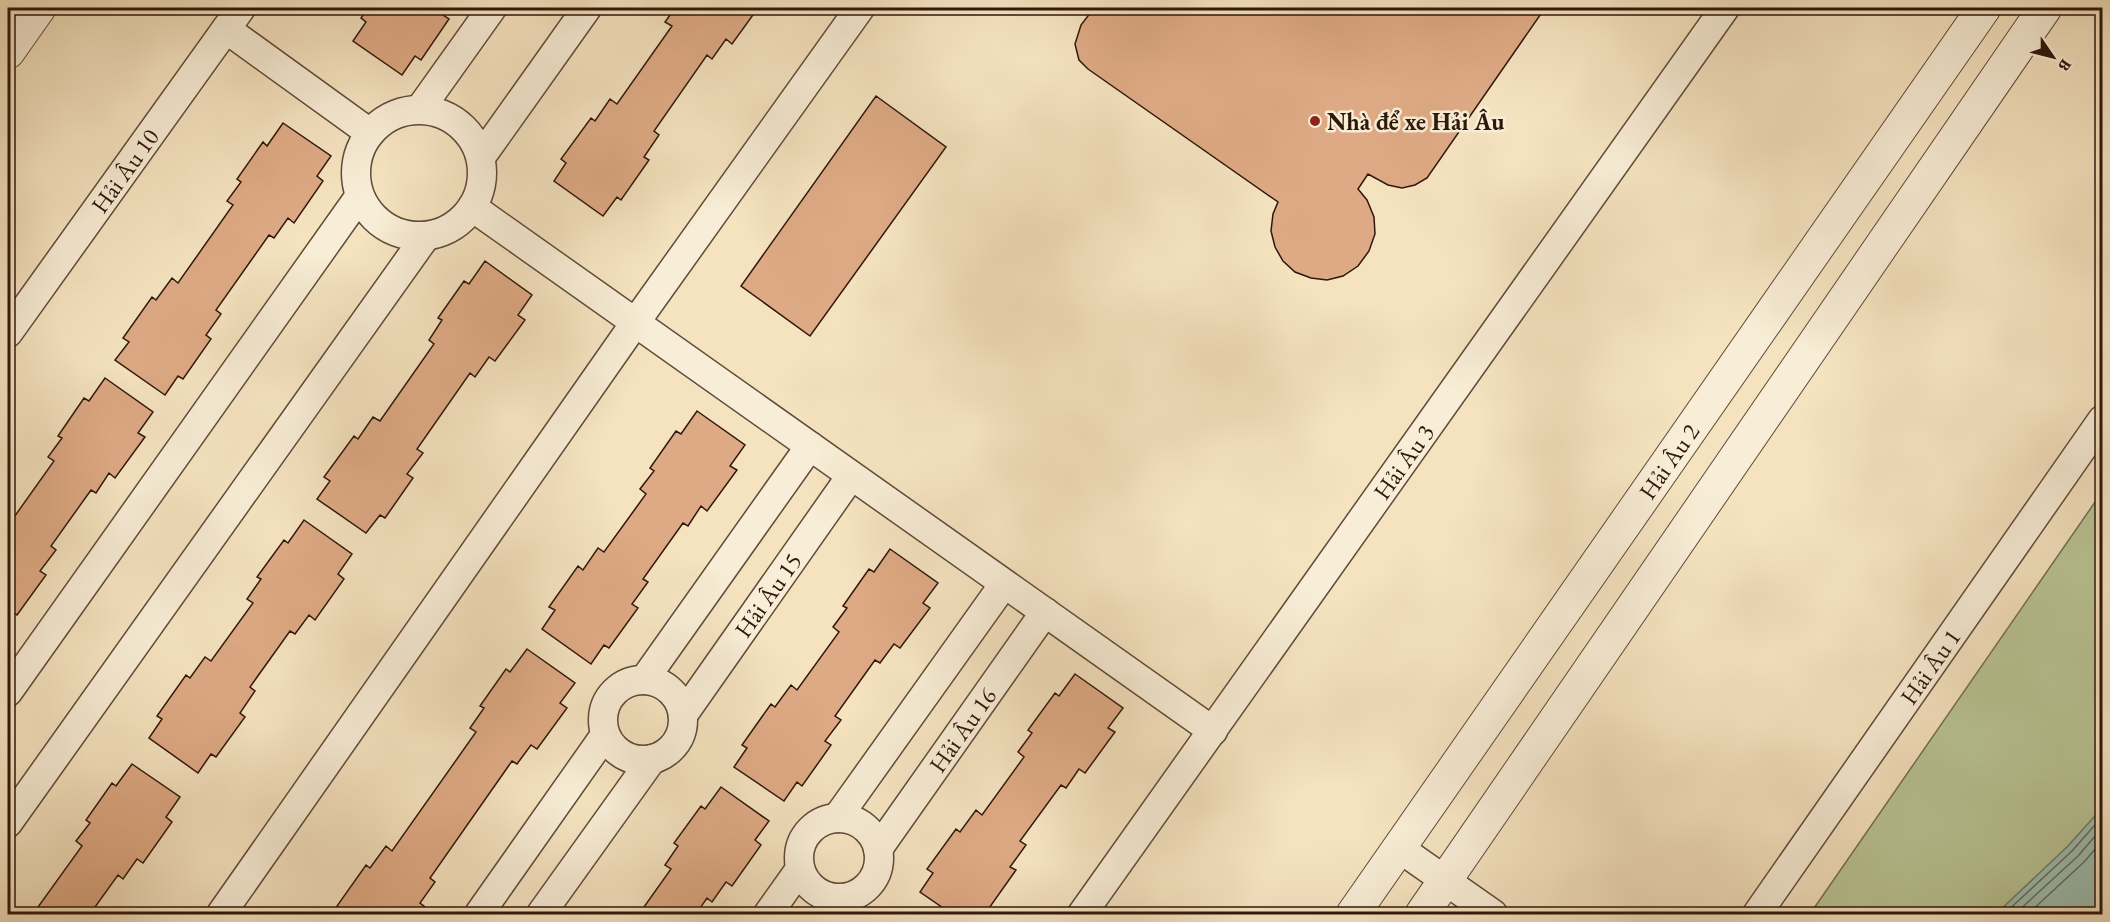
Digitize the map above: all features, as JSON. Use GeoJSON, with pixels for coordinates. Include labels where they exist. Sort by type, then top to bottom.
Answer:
{"type":"FeatureCollection","features":[{"type":"Feature","properties":{"kind":"street"},"geometry":{"type":"LineString","coordinates":[[8,52],[39,8]]}},
{"type":"Feature","properties":{"kind":"street"},"geometry":{"type":"LineString","coordinates":[[420,109],[492,8]]}},
{"type":"Feature","properties":{"kind":"street"},"geometry":{"type":"LineString","coordinates":[[481,157],[587,8]]}},
{"type":"Feature","properties":{"kind":"street"},"geometry":{"type":"LineString","coordinates":[[221,915],[635,323],[860,8]]}},
{"type":"Feature","properties":{"kind":"street","name":"Hải Âu 3"},"geometry":{"type":"LineString","coordinates":[[1082,915],[1725,8]]}},
{"type":"Feature","properties":{"kind":"street","name":"Hải Âu 2"},"geometry":{"type":"LineString","coordinates":[[1353,915],[1984,8]]}},
{"type":"Feature","properties":{"kind":"street"},"geometry":{"type":"LineString","coordinates":[[1422,915],[2046,8]]}},
{"type":"Feature","properties":{"kind":"street"},"geometry":{"type":"LineString","coordinates":[[234,18],[370,133]]}},
{"type":"Feature","properties":{"kind":"street","name":"Hải Âu 10"},"geometry":{"type":"LineString","coordinates":[[8,333],[234,18]]}},
{"type":"Feature","properties":{"kind":"street"},"geometry":{"type":"LineString","coordinates":[[420,109],[440,112],[458,122],[472,138],[481,157],[482,179],[477,200],[464,218],[447,230],[426,236],[405,236],[386,228],[370,214],[359,197],[355,176],[357,156],[366,136],[381,122],[399,112],[420,109]]}},
{"type":"Feature","properties":{"kind":"street"},"geometry":{"type":"LineString","coordinates":[[8,692],[359,197]]}},
{"type":"Feature","properties":{"kind":"street"},"geometry":{"type":"LineString","coordinates":[[472,207],[1213,731]]}},
{"type":"Feature","properties":{"kind":"street"},"geometry":{"type":"LineString","coordinates":[[8,823],[426,236]]}},
{"type":"Feature","properties":{"kind":"street","name":"Hải Âu 1"},"geometry":{"type":"LineString","coordinates":[[1757,915],[2103,420]]}},
{"type":"Feature","properties":{"kind":"street"},"geometry":{"type":"LineString","coordinates":[[644,680],[810,446]]}},
{"type":"Feature","properties":{"kind":"street","name":"Hải Âu 15"},"geometry":{"type":"LineString","coordinates":[[541,915],[652,759],[672,747],[679,737],[683,715],[852,476]]}},
{"type":"Feature","properties":{"kind":"street"},"geometry":{"type":"LineString","coordinates":[[837,818],[1004,584]]}},
{"type":"Feature","properties":{"kind":"street","name":"Hải Âu 16"},"geometry":{"type":"LineString","coordinates":[[801,869],[807,882],[817,891],[830,897],[838,906],[872,881],[879,860],[878,849],[1045,612]]}},
{"type":"Feature","properties":{"kind":"street"},"geometry":{"type":"LineString","coordinates":[[652,759],[630,758],[620,753],[605,735],[604,709],[610,697],[632,681],[654,681],[670,690],[681,706],[683,715]]}},
{"type":"Feature","properties":{"kind":"street"},"geometry":{"type":"LineString","coordinates":[[478,915],[605,735]]}},
{"type":"Feature","properties":{"kind":"street"},"geometry":{"type":"LineString","coordinates":[[768,915],[801,869],[799,857],[806,835],[825,820],[849,818],[868,829],[878,849]]}},
{"type":"Feature","properties":{"kind":"street"},"geometry":{"type":"LineString","coordinates":[[1399,848],[1493,915]]}},
{"type":"Feature","properties":{"kind":"green space"},"geometry":{"type":"Polygon","coordinates":[[[2102,492],[2102,914],[1810,914],[2102,492]]]}},
{"type":"Feature","properties":{"kind":"water"},"geometry":{"type":"Polygon","coordinates":[[[2102,808],[2102,914],[1996,914],[2068,846],[2102,808]]]}},
{"type":"Feature","properties":{"kind":"building"},"geometry":{"type":"Polygon","coordinates":[[[368,8],[449,8],[443,15],[449,19],[421,60],[415,56],[402,75],[353,41],[366,22],[361,18],[368,8]]]}},
{"type":"Feature","properties":{"kind":"building"},"geometry":{"type":"Polygon","coordinates":[[[675,8],[758,8],[732,44],[726,39],[712,59],[707,55],[654,131],[659,135],[644,157],[649,160],[621,200],[617,197],[603,216],[554,181],[566,163],[561,159],[591,118],[595,121],[610,99],[617,104],[672,26],[665,22],[675,8]]]}},
{"type":"Feature","properties":{"kind":"building","name":"Nhà để xe Hải Âu"},"geometry":{"type":"Polygon","coordinates":[[[1094,8],[1545,8],[1427,178],[1415,185],[1402,188],[1388,185],[1368,174],[1358,189],[1367,200],[1374,217],[1375,234],[1369,251],[1358,266],[1343,276],[1327,280],[1311,278],[1295,272],[1283,261],[1275,247],[1271,231],[1273,214],[1278,202],[1088,69],[1079,60],[1075,44],[1081,25],[1094,8]]]}},
{"type":"Feature","properties":{"kind":"building"},"geometry":{"type":"Polygon","coordinates":[[[876,96],[946,147],[810,336],[741,286],[876,96]]]}},
{"type":"Feature","properties":{"kind":"building"},"geometry":{"type":"Polygon","coordinates":[[[283,123],[331,156],[317,176],[323,181],[294,223],[288,218],[274,238],[269,235],[216,310],[221,314],[206,335],[211,339],[183,379],[178,376],[165,395],[115,360],[129,342],[123,338],[152,297],[156,300],[172,278],[178,283],[233,205],[227,201],[241,182],[237,179],[263,142],[267,146],[283,123]]]}},
{"type":"Feature","properties":{"kind":"building"},"geometry":{"type":"Polygon","coordinates":[[[485,261],[532,295],[518,315],[525,320],[495,361],[489,357],[475,377],[470,373],[417,449],[423,453],[407,474],[413,478],[385,518],[380,515],[366,533],[317,499],[330,481],[324,477],[354,436],[358,439],[373,417],[380,421],[434,344],[429,340],[442,320],[438,318],[464,281],[469,284],[485,261]]]}},
{"type":"Feature","properties":{"kind":"building"},"geometry":{"type":"Polygon","coordinates":[[[105,378],[153,412],[138,433],[145,437],[115,478],[109,473],[96,493],[91,490],[51,546],[56,550],[40,571],[46,575],[17,615],[12,612],[8,619],[8,516],[12,520],[54,461],[48,457],[62,438],[58,436],[84,398],[89,401],[105,378]]]}},
{"type":"Feature","properties":{"kind":"building"},"geometry":{"type":"Polygon","coordinates":[[[697,411],[745,445],[730,466],[737,470],[707,511],[701,506],[688,526],[683,523],[643,579],[648,582],[632,604],[638,608],[609,648],[604,645],[591,664],[542,629],[555,610],[549,607],[578,566],[583,570],[598,548],[604,552],[646,494],[640,489],[654,471],[650,468],[676,431],[681,434],[697,411]]]}},
{"type":"Feature","properties":{"kind":"building"},"geometry":{"type":"Polygon","coordinates":[[[304,520],[352,554],[338,574],[344,579],[315,620],[309,615],[295,634],[290,631],[250,687],[255,691],[240,713],[245,717],[216,757],[211,754],[198,773],[149,738],[162,719],[157,716],[186,675],[190,678],[205,657],[211,661],[253,603],[247,599],[261,579],[257,577],[284,540],[288,543],[304,520]]]}},
{"type":"Feature","properties":{"kind":"building"},"geometry":{"type":"Polygon","coordinates":[[[890,549],[938,583],[923,603],[930,608],[900,648],[894,644],[880,663],[875,660],[835,716],[841,720],[825,741],[831,745],[802,786],[797,782],[784,801],[734,767],[747,748],[742,745],[771,704],[775,707],[791,685],[797,690],[839,632],[833,627],[847,608],[843,606],[869,569],[874,572],[890,549]]]}},
{"type":"Feature","properties":{"kind":"building"},"geometry":{"type":"Polygon","coordinates":[[[527,649],[575,683],[560,703],[567,708],[537,749],[531,745],[517,764],[512,761],[430,878],[435,882],[420,903],[425,907],[420,914],[339,914],[342,910],[337,906],[366,865],[370,868],[386,846],[392,851],[476,732],[470,728],[484,708],[480,706],[506,669],[510,672],[527,649]]]}},
{"type":"Feature","properties":{"kind":"building"},"geometry":{"type":"Polygon","coordinates":[[[1075,674],[1123,708],[1108,728],[1115,732],[1085,773],[1079,769],[1066,788],[1061,785],[1020,841],[1026,845],[1010,867],[1016,870],[987,911],[982,908],[977,914],[952,914],[920,892],[933,873],[927,869],[956,829],[960,832],[976,810],[982,815],[1024,757],[1018,752],[1032,733],[1028,730],[1055,693],[1059,696],[1075,674]]]}},
{"type":"Feature","properties":{"kind":"building"},"geometry":{"type":"Polygon","coordinates":[[[132,764],[180,797],[166,817],[172,822],[143,863],[137,859],[123,879],[118,875],[90,914],[33,914],[82,846],[76,841],[90,823],[86,820],[112,783],[116,786],[132,764]]]}},
{"type":"Feature","properties":{"kind":"building"},"geometry":{"type":"Polygon","coordinates":[[[721,787],[769,821],[755,840],[761,845],[732,886],[726,882],[712,902],[707,898],[696,914],[639,914],[671,869],[665,865],[678,846],[674,843],[701,806],[705,809],[721,787]]]}},
{"type":"Feature","properties":{"kind":"place","name":"Nhà để xe Hải Âu"},"geometry":{"type":"Point","coordinates":[1315,121]}}]}
